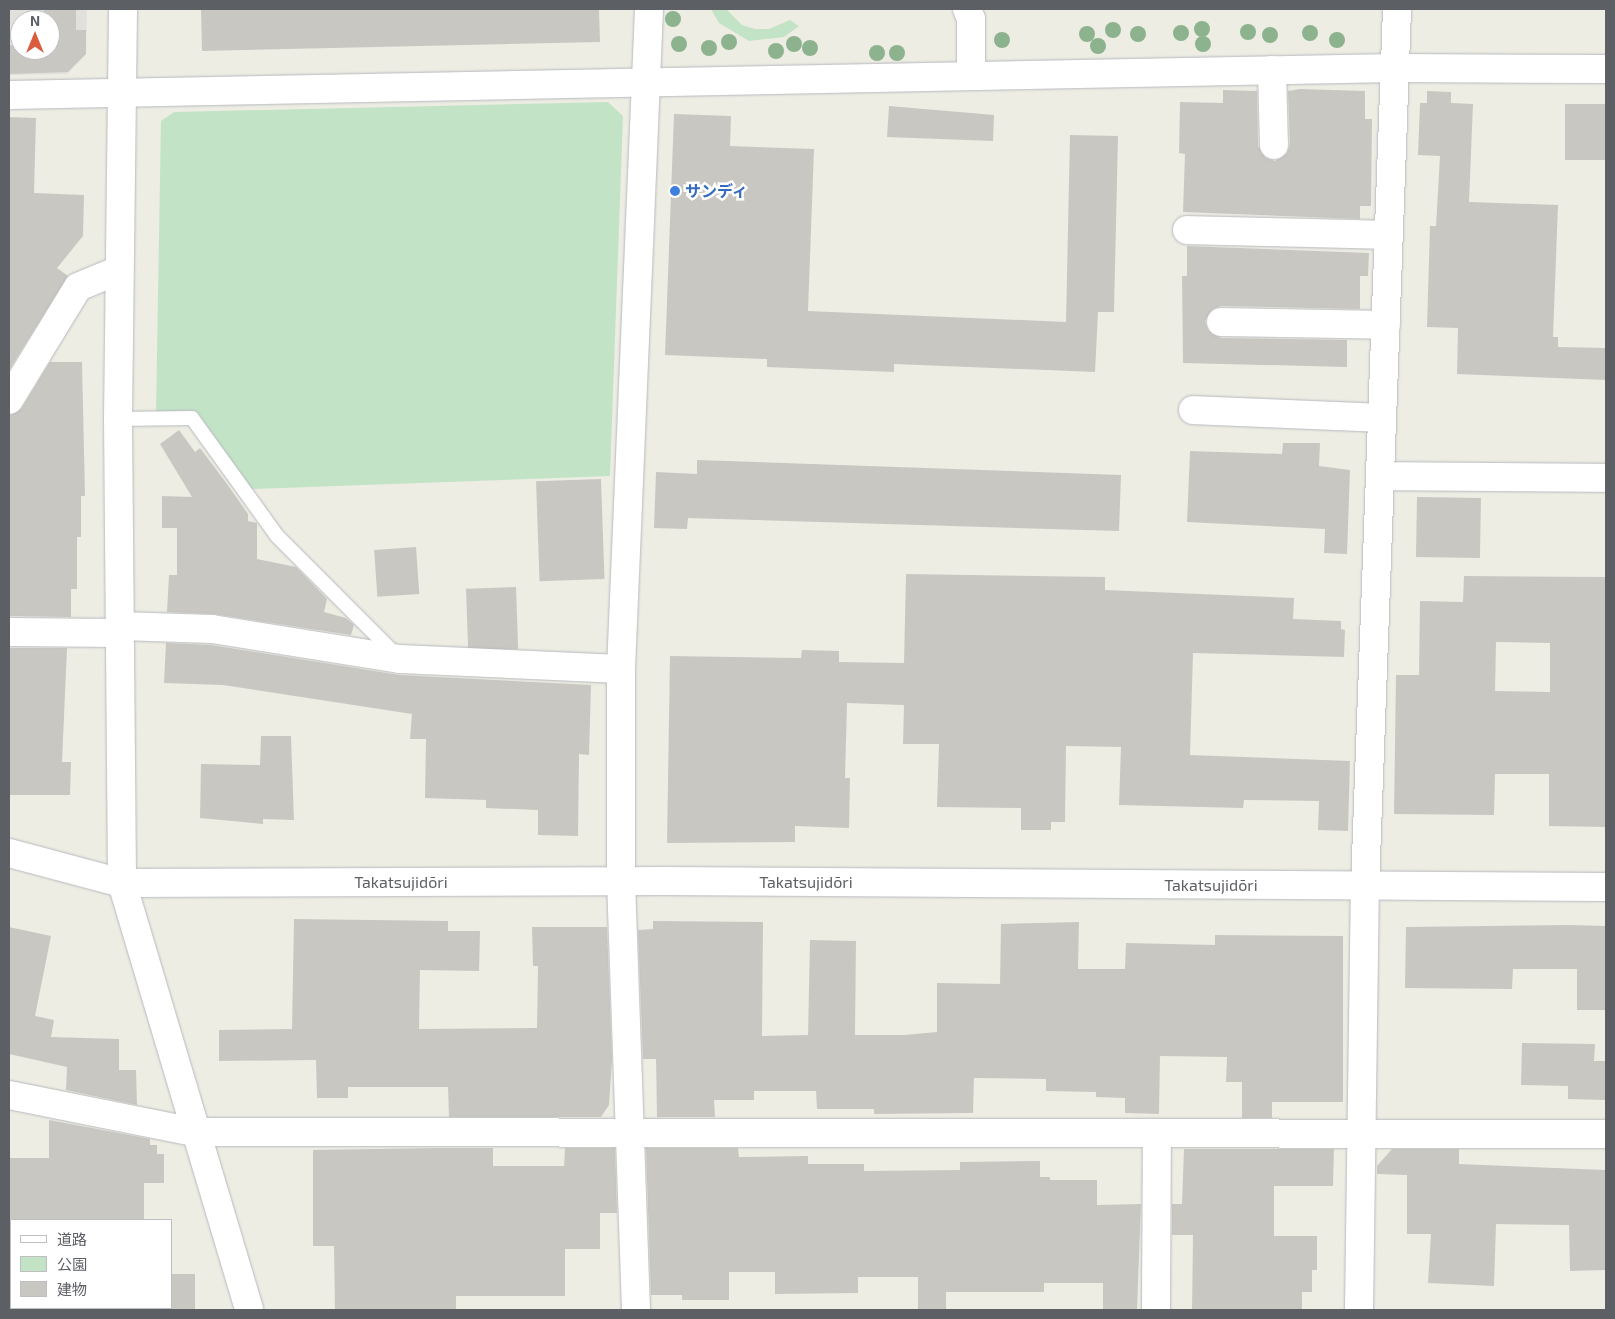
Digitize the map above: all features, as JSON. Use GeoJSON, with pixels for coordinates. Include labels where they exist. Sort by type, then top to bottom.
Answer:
{"type":"FeatureCollection","features":[{"type":"Feature","properties":{"kind":"street"},"geometry":{"type":"LineString","coordinates":[[123,9],[118,419],[122,883],[248,1310]]}},
{"type":"Feature","properties":{"kind":"street"},"geometry":{"type":"LineString","coordinates":[[636,1310],[628,1133],[621,881],[620,669],[648,83],[649,9]]}},
{"type":"Feature","properties":{"kind":"street"},"geometry":{"type":"LineString","coordinates":[[967,9],[971,19],[971,76]]}},
{"type":"Feature","properties":{"kind":"street"},"geometry":{"type":"LineString","coordinates":[[1359,1310],[1365,886],[1397,9]]}},
{"type":"Feature","properties":{"kind":"street"},"geometry":{"type":"LineString","coordinates":[[9,96],[1272,70],[1395,68],[1606,69]]}},
{"type":"Feature","properties":{"kind":"street"},"geometry":{"type":"LineString","coordinates":[[1272,70],[1274,145]]}},
{"type":"Feature","properties":{"kind":"street"},"geometry":{"type":"LineString","coordinates":[[1187,230],[1388,235]]}},
{"type":"Feature","properties":{"kind":"street"},"geometry":{"type":"LineString","coordinates":[[9,400],[78,287],[119,270]]}},
{"type":"Feature","properties":{"kind":"street"},"geometry":{"type":"LineString","coordinates":[[1221,322],[1386,325]]}},
{"type":"Feature","properties":{"kind":"street"},"geometry":{"type":"LineString","coordinates":[[1193,410],[1382,418]]}},
{"type":"Feature","properties":{"kind":"street"},"geometry":{"type":"LineString","coordinates":[[1380,476],[1606,478]]}},
{"type":"Feature","properties":{"kind":"street"},"geometry":{"type":"LineString","coordinates":[[9,632],[212,629],[400,659],[620,669]]}},
{"type":"Feature","properties":{"kind":"street","name":"Takatsujidōri"},"geometry":{"type":"LineString","coordinates":[[9,853],[122,883],[621,881],[1606,888]]}},
{"type":"Feature","properties":{"kind":"street"},"geometry":{"type":"LineString","coordinates":[[9,1094],[195,1132],[1606,1134]]}},
{"type":"Feature","properties":{"kind":"street"},"geometry":{"type":"LineString","coordinates":[[1156,1310],[1157,1134]]}},
{"type":"Feature","properties":{"kind":"lane"},"geometry":{"type":"LineString","coordinates":[[118,419],[192,418],[277,536],[400,659]]}},
{"type":"Feature","properties":{"kind":"shaded area"},"geometry":{"type":"Polygon","coordinates":[[[9,9],[87,9],[86,54],[67,74],[9,75],[9,9]]]}},
{"type":"Feature","properties":{"kind":"green space"},"geometry":{"type":"Polygon","coordinates":[[[711,9],[726,9],[742,25],[755,29],[769,29],[790,20],[799,26],[784,37],[749,41],[719,23],[711,9]]]}},
{"type":"Feature","properties":{"kind":"green space"},"geometry":{"type":"Polygon","coordinates":[[[608,102],[623,116],[610,476],[252,489],[196,413],[156,412],[161,121],[174,112],[608,102]]]}},
{"type":"Feature","properties":{"kind":"building"},"geometry":{"type":"Polygon","coordinates":[[[76,9],[76,30],[86,30],[86,54],[68,72],[9,74],[9,45],[10,60],[60,60],[60,10],[44,10],[76,9]]]}},
{"type":"Feature","properties":{"kind":"building"},"geometry":{"type":"Polygon","coordinates":[[[201,9],[599,9],[600,42],[202,51],[201,9]]]}},
{"type":"Feature","properties":{"kind":"building"},"geometry":{"type":"Polygon","coordinates":[[[1300,89],[1365,91],[1365,119],[1372,119],[1371,206],[1360,206],[1360,219],[1183,212],[1185,154],[1179,153],[1180,102],[1223,103],[1223,90],[1257,91],[1258,146],[1266,158],[1275,161],[1287,153],[1290,145],[1288,91],[1300,89]]]}},
{"type":"Feature","properties":{"kind":"building"},"geometry":{"type":"Polygon","coordinates":[[[1427,91],[1451,92],[1451,103],[1473,104],[1469,202],[1558,205],[1553,337],[1558,337],[1558,347],[1606,348],[1606,380],[1457,374],[1458,328],[1427,327],[1430,226],[1436,226],[1440,156],[1418,155],[1420,103],[1427,103],[1427,91]]]}},
{"type":"Feature","properties":{"kind":"building"},"geometry":{"type":"Polygon","coordinates":[[[1565,104],[1606,104],[1606,160],[1565,160],[1565,104]]]}},
{"type":"Feature","properties":{"kind":"building"},"geometry":{"type":"Polygon","coordinates":[[[889,106],[994,115],[993,141],[887,137],[889,106]]]}},
{"type":"Feature","properties":{"kind":"building"},"geometry":{"type":"Polygon","coordinates":[[[674,114],[731,116],[730,146],[814,149],[808,311],[1066,322],[1070,135],[1118,136],[1114,312],[1098,312],[1095,372],[894,364],[894,372],[767,367],[767,359],[665,355],[674,114]]]}},
{"type":"Feature","properties":{"kind":"building"},"geometry":{"type":"Polygon","coordinates":[[[9,117],[36,118],[34,193],[84,195],[83,236],[57,268],[68,276],[9,370],[9,117]]]}},
{"type":"Feature","properties":{"kind":"building"},"geometry":{"type":"Polygon","coordinates":[[[1187,246],[1369,253],[1368,276],[1360,276],[1360,309],[1221,306],[1213,309],[1205,321],[1208,330],[1221,338],[1347,340],[1347,367],[1183,363],[1182,276],[1187,276],[1187,246]]]}},
{"type":"Feature","properties":{"kind":"building"},"geometry":{"type":"Polygon","coordinates":[[[50,362],[82,362],[85,496],[81,496],[81,537],[77,537],[77,589],[71,589],[71,617],[9,616],[9,416],[22,408],[50,362]]]}},
{"type":"Feature","properties":{"kind":"building"},"geometry":{"type":"Polygon","coordinates":[[[179,430],[195,452],[200,448],[248,514],[248,521],[257,523],[257,559],[296,567],[327,599],[324,612],[346,618],[354,625],[351,635],[214,614],[167,612],[169,575],[177,575],[177,528],[162,528],[162,496],[192,497],[160,444],[179,430]]]}},
{"type":"Feature","properties":{"kind":"building"},"geometry":{"type":"Polygon","coordinates":[[[1283,443],[1320,443],[1319,466],[1350,470],[1347,554],[1324,553],[1325,529],[1187,522],[1190,451],[1282,454],[1283,443]]]}},
{"type":"Feature","properties":{"kind":"building"},"geometry":{"type":"Polygon","coordinates":[[[697,460],[1121,475],[1119,531],[688,518],[687,529],[654,528],[656,472],[697,474],[697,460]]]}},
{"type":"Feature","properties":{"kind":"building"},"geometry":{"type":"Polygon","coordinates":[[[601,479],[604,579],[540,581],[536,481],[601,479]]]}},
{"type":"Feature","properties":{"kind":"building"},"geometry":{"type":"Polygon","coordinates":[[[1417,497],[1481,498],[1480,558],[1416,557],[1417,497]]]}},
{"type":"Feature","properties":{"kind":"building"},"geometry":{"type":"Polygon","coordinates":[[[416,547],[419,594],[377,597],[374,550],[416,547]]]}},
{"type":"Feature","properties":{"kind":"building"},"geometry":{"type":"Polygon","coordinates":[[[906,574],[1105,577],[1105,590],[1294,598],[1293,619],[1341,621],[1341,629],[1345,630],[1344,657],[1193,653],[1190,755],[1350,761],[1348,831],[1318,830],[1319,801],[1244,800],[1243,808],[1119,805],[1121,747],[1066,746],[1065,822],[1051,822],[1051,830],[1021,830],[1021,808],[937,807],[939,744],[903,744],[904,705],[847,703],[845,778],[850,778],[849,828],[795,826],[795,842],[667,843],[670,656],[801,658],[802,650],[839,651],[839,662],[904,663],[906,574]]]}},
{"type":"Feature","properties":{"kind":"building"},"geometry":{"type":"Polygon","coordinates":[[[1464,576],[1606,577],[1606,827],[1549,826],[1549,774],[1495,774],[1494,815],[1394,814],[1396,675],[1419,675],[1420,601],[1463,602],[1464,576]],[[1496,642],[1495,691],[1550,692],[1550,643],[1496,642]]]}},
{"type":"Feature","properties":{"kind":"building"},"geometry":{"type":"Polygon","coordinates":[[[516,587],[518,649],[468,651],[466,589],[516,587]]]}},
{"type":"Feature","properties":{"kind":"building"},"geometry":{"type":"Polygon","coordinates":[[[166,643],[211,645],[399,675],[591,685],[589,755],[579,754],[578,836],[538,835],[538,810],[486,808],[486,800],[425,798],[426,739],[410,739],[412,714],[223,685],[164,683],[166,643]]]}},
{"type":"Feature","properties":{"kind":"building"},"geometry":{"type":"Polygon","coordinates":[[[9,648],[67,648],[62,762],[71,762],[70,795],[9,795],[9,648]]]}},
{"type":"Feature","properties":{"kind":"building"},"geometry":{"type":"Polygon","coordinates":[[[261,736],[291,736],[294,820],[263,819],[263,824],[200,818],[201,764],[260,765],[261,736]]]}},
{"type":"Feature","properties":{"kind":"building"},"geometry":{"type":"Polygon","coordinates":[[[294,919],[448,921],[448,931],[480,931],[479,971],[420,970],[419,1029],[537,1028],[538,966],[533,966],[532,927],[607,927],[612,1059],[609,1105],[601,1117],[449,1117],[448,1087],[348,1087],[348,1098],[317,1098],[316,1060],[219,1061],[219,1030],[292,1029],[294,919]]]}},
{"type":"Feature","properties":{"kind":"building"},"geometry":{"type":"Polygon","coordinates":[[[653,921],[763,922],[762,1036],[808,1035],[810,940],[856,941],[855,1035],[904,1035],[937,1032],[937,983],[1000,984],[1001,924],[1079,922],[1078,969],[1125,969],[1126,943],[1215,945],[1215,935],[1343,936],[1343,1102],[1272,1102],[1272,1118],[1242,1118],[1242,1082],[1226,1082],[1227,1057],[1160,1056],[1159,1114],[1125,1113],[1125,1098],[1096,1097],[1096,1092],[1046,1091],[1046,1079],[974,1078],[973,1113],[874,1114],[874,1109],[817,1109],[816,1091],[754,1091],[754,1100],[714,1100],[715,1117],[657,1117],[656,1059],[643,1059],[638,930],[653,929],[653,921]]]}},
{"type":"Feature","properties":{"kind":"building"},"geometry":{"type":"Polygon","coordinates":[[[1606,926],[1606,1010],[1577,1010],[1577,969],[1513,969],[1512,989],[1405,988],[1406,927],[1606,926]]]}},
{"type":"Feature","properties":{"kind":"building"},"geometry":{"type":"Polygon","coordinates":[[[9,927],[51,936],[35,1016],[54,1020],[51,1037],[119,1039],[119,1070],[136,1070],[137,1105],[66,1090],[67,1067],[9,1054],[9,927]]]}},
{"type":"Feature","properties":{"kind":"building"},"geometry":{"type":"Polygon","coordinates":[[[1522,1043],[1595,1044],[1594,1061],[1606,1061],[1606,1100],[1568,1099],[1568,1086],[1521,1085],[1522,1043]]]}},
{"type":"Feature","properties":{"kind":"building"},"geometry":{"type":"Polygon","coordinates":[[[49,1120],[150,1139],[150,1145],[157,1145],[157,1154],[164,1154],[164,1183],[144,1183],[144,1219],[9,1220],[9,1158],[49,1158],[49,1120]]]}},
{"type":"Feature","properties":{"kind":"building"},"geometry":{"type":"Polygon","coordinates":[[[493,1148],[493,1166],[564,1166],[565,1148],[615,1148],[617,1213],[600,1213],[600,1249],[565,1249],[565,1296],[456,1296],[456,1310],[335,1310],[334,1246],[313,1246],[313,1150],[493,1148]]]}},
{"type":"Feature","properties":{"kind":"building"},"geometry":{"type":"Polygon","coordinates":[[[646,1148],[738,1148],[739,1157],[808,1156],[808,1164],[864,1164],[864,1171],[960,1170],[960,1162],[1040,1161],[1040,1177],[1050,1177],[1050,1180],[1097,1180],[1097,1205],[1141,1204],[1137,1310],[1103,1310],[1103,1283],[1044,1283],[1044,1292],[946,1292],[946,1310],[918,1310],[918,1277],[858,1277],[858,1293],[775,1294],[775,1272],[729,1272],[729,1300],[682,1300],[682,1295],[651,1295],[646,1148]]]}},
{"type":"Feature","properties":{"kind":"building"},"geometry":{"type":"Polygon","coordinates":[[[1184,1149],[1334,1149],[1333,1186],[1274,1186],[1274,1236],[1317,1236],[1317,1270],[1312,1270],[1312,1292],[1302,1292],[1302,1310],[1192,1310],[1193,1235],[1172,1235],[1172,1204],[1182,1204],[1184,1149]]]}},
{"type":"Feature","properties":{"kind":"building"},"geometry":{"type":"Polygon","coordinates":[[[1392,1149],[1459,1149],[1459,1164],[1606,1170],[1606,1270],[1570,1271],[1569,1225],[1496,1224],[1494,1286],[1428,1283],[1431,1234],[1407,1234],[1407,1175],[1377,1174],[1377,1166],[1392,1149]]]}},
{"type":"Feature","properties":{"kind":"building"},"geometry":{"type":"Polygon","coordinates":[[[172,1274],[195,1274],[195,1310],[171,1310],[172,1274]]]}},
{"type":"Feature","properties":{"kind":"place","name":"サンディ"},"geometry":{"type":"Point","coordinates":[675,191]}}]}
